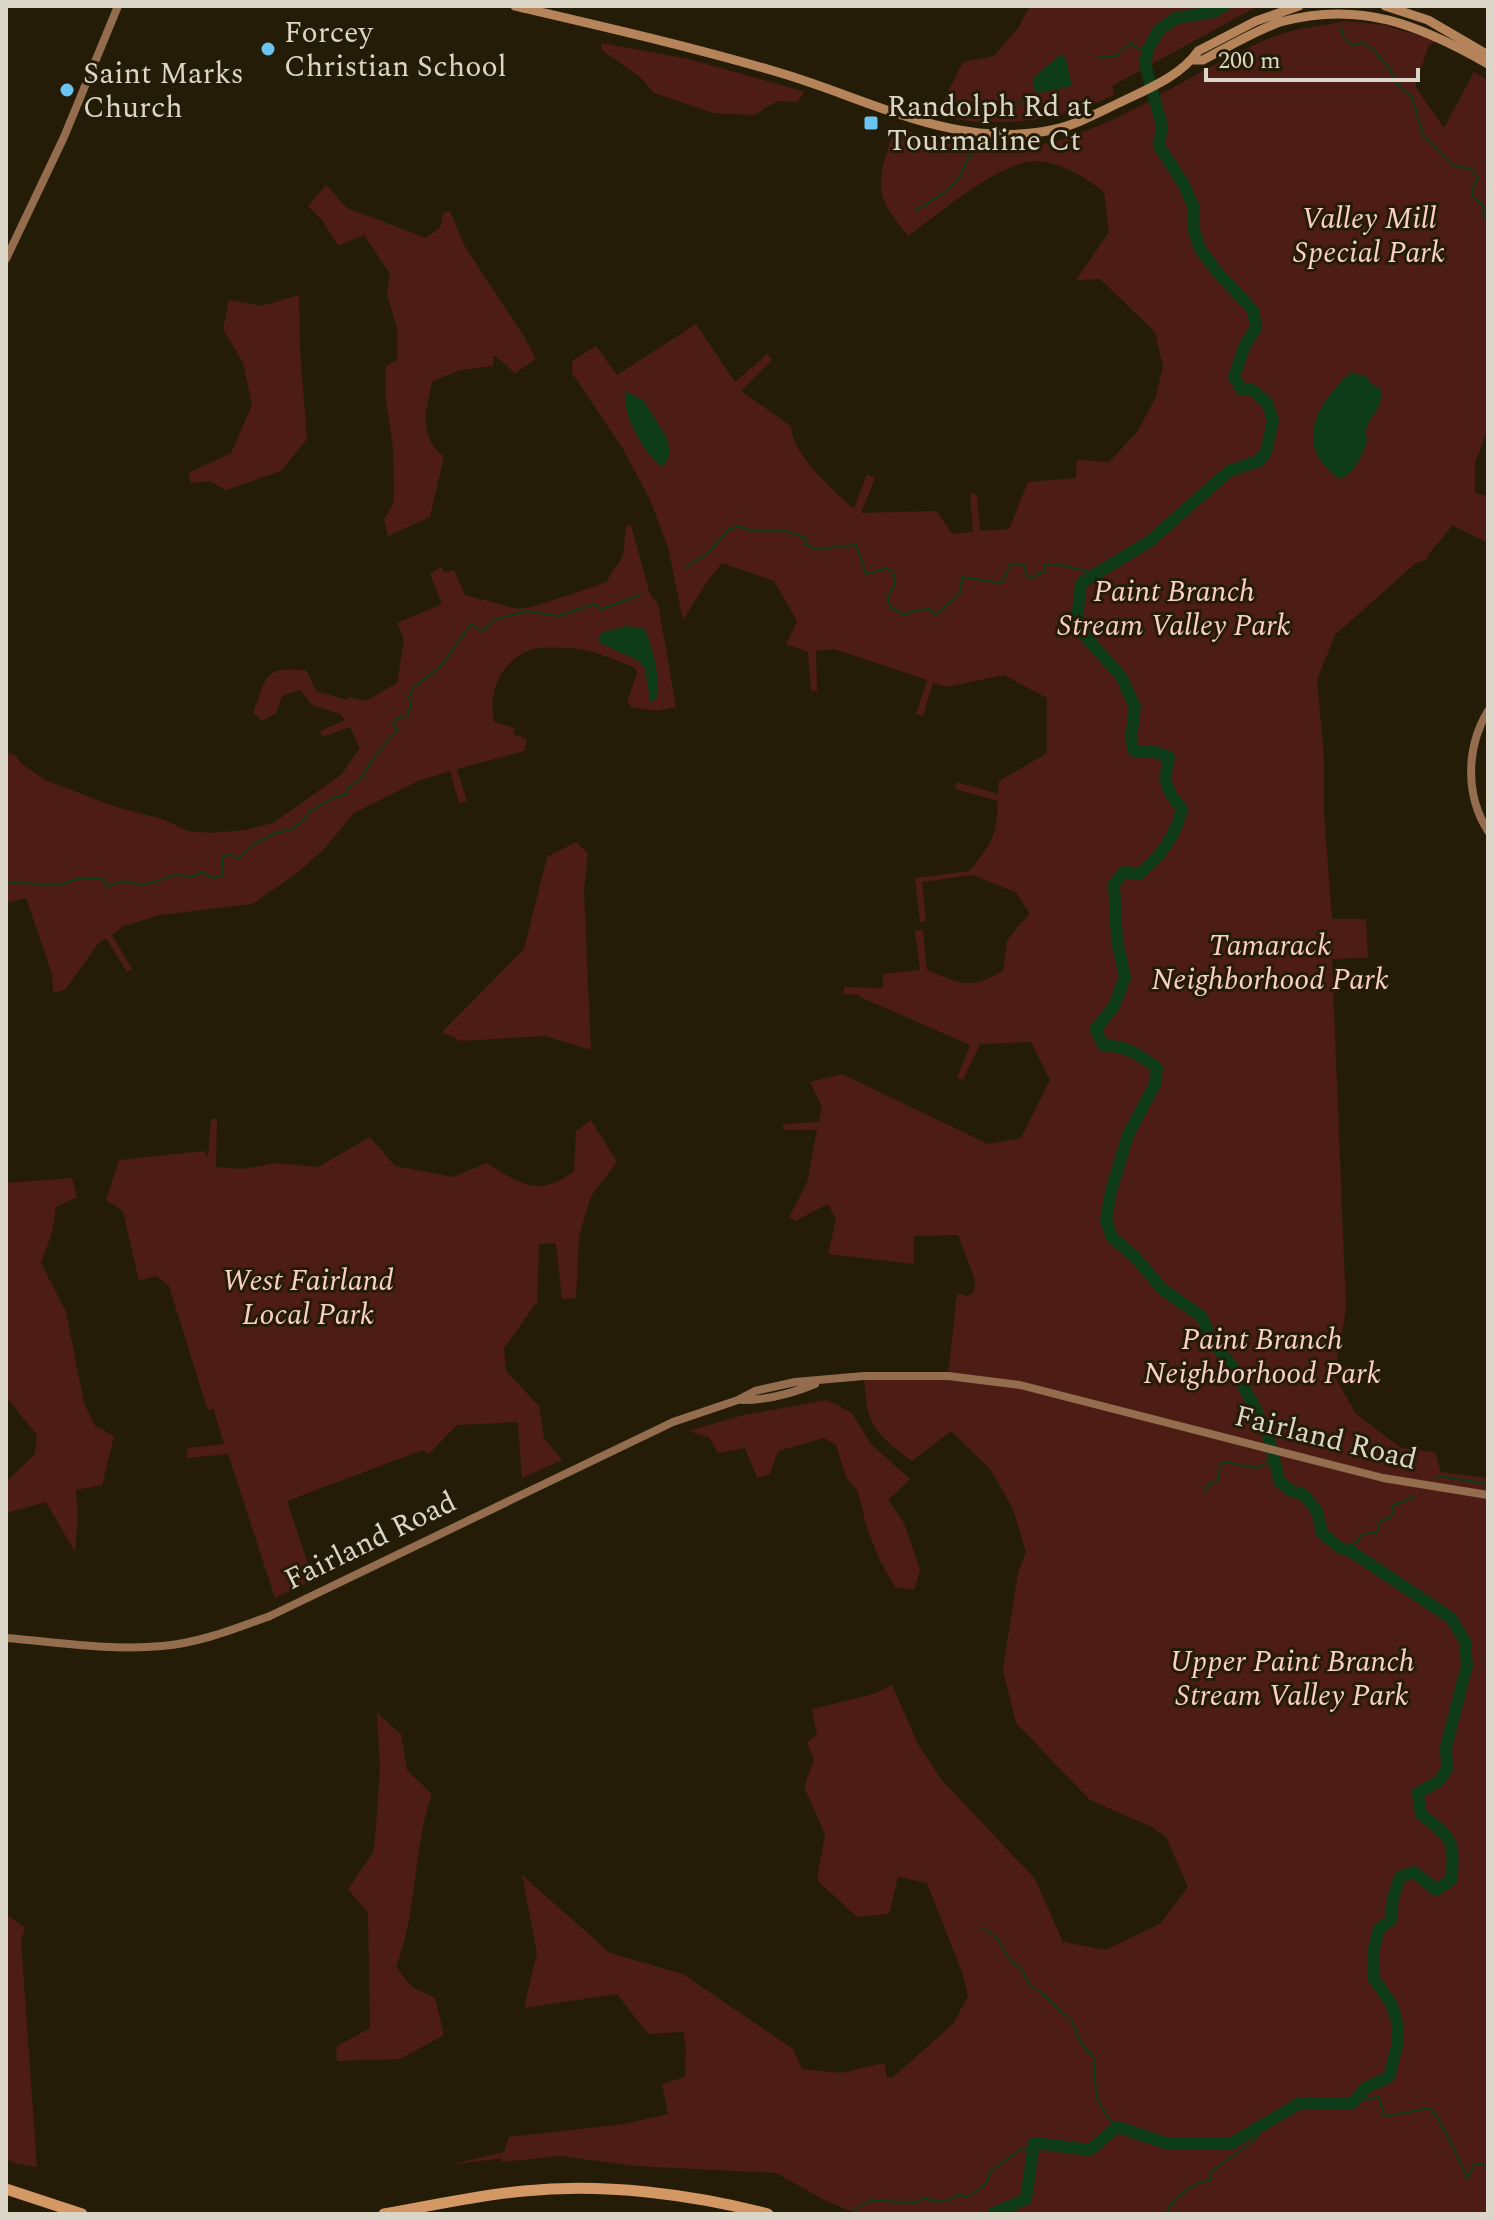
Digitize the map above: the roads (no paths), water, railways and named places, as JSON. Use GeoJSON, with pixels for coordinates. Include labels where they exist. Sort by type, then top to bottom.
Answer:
{"type":"FeatureCollection","features":[{"type":"Feature","properties":{"kind":"highway"},"geometry":{"type":"LineString","coordinates":[[6,2189],[82,2214]]}},
{"type":"Feature","properties":{"kind":"highway"},"geometry":{"type":"LineString","coordinates":[[384,2214],[490,2195],[601,2189],[705,2200],[768,2214]]}},
{"type":"Feature","properties":{"kind":"main road"},"geometry":{"type":"LineString","coordinates":[[6,259],[64,137],[118,6]]}},
{"type":"Feature","properties":{"kind":"main road"},"geometry":{"type":"LineString","coordinates":[[515,6],[661,40],[775,71],[940,127],[1006,136],[1058,129],[1133,96],[1192,60],[1198,51],[1256,21],[1299,6]]}},
{"type":"Feature","properties":{"kind":"main road"},"geometry":{"type":"LineString","coordinates":[[1385,6],[1428,20],[1488,55]]}},
{"type":"Feature","properties":{"kind":"main road"},"geometry":{"type":"LineString","coordinates":[[1192,60],[1203,60],[1293,18],[1349,10],[1402,20],[1437,34],[1488,64]]}},
{"type":"Feature","properties":{"kind":"main road"},"geometry":{"type":"LineString","coordinates":[[1488,711],[1478,731],[1471,771],[1477,809],[1488,831]]}},
{"type":"Feature","properties":{"kind":"main road","name":"Fairland Road"},"geometry":{"type":"LineString","coordinates":[[6,1638],[137,1647],[215,1636],[270,1616],[643,1435],[755,1391],[795,1382],[923,1374],[1020,1385],[1383,1478],[1488,1495]]}},
{"type":"Feature","properties":{"kind":"waterway"},"geometry":{"type":"LineString","coordinates":[[992,2214],[1026,2199],[1034,2143],[1090,2150],[1117,2127],[1166,2143],[1232,2143],[1300,2103],[1353,2103],[1365,2088],[1389,2077],[1397,2046],[1398,2026],[1392,2005],[1373,1977],[1373,1952],[1379,1929],[1391,1920],[1393,1898],[1400,1877],[1414,1872],[1436,1890],[1451,1880],[1452,1848],[1445,1835],[1421,1814],[1418,1793],[1439,1781],[1447,1769],[1446,1747],[1467,1665],[1465,1641],[1451,1618],[1349,1550],[1340,1548],[1322,1533],[1317,1511],[1303,1494],[1291,1491],[1280,1482],[1267,1432],[1236,1371],[1213,1343],[1202,1317],[1162,1289],[1136,1258],[1112,1237],[1106,1220],[1111,1191],[1128,1135],[1155,1084],[1157,1068],[1132,1052],[1103,1045],[1096,1029],[1114,1006],[1125,977],[1117,941],[1114,884],[1124,872],[1139,874],[1154,860],[1171,837],[1182,809],[1167,785],[1169,757],[1152,751],[1134,751],[1131,740],[1135,707],[1121,676],[1083,634],[1077,619],[1081,583],[1150,541],[1229,471],[1259,461],[1266,452],[1273,420],[1267,403],[1253,390],[1242,390],[1234,377],[1245,345],[1256,328],[1253,310],[1200,249],[1193,227],[1194,208],[1183,183],[1159,146],[1162,126],[1145,64],[1148,49],[1159,30],[1176,18],[1213,12],[1224,6]]}},
{"type":"Feature","properties":{"kind":"waterway"},"geometry":{"type":"LineString","coordinates":[[1340,26],[1344,38],[1351,45],[1364,43],[1374,50],[1398,85],[1412,97],[1423,135],[1453,165],[1473,170],[1478,178],[1473,197],[1483,205],[1484,217],[1488,220]]}},
{"type":"Feature","properties":{"kind":"waterway"},"geometry":{"type":"LineString","coordinates":[[1098,57],[1115,57],[1131,43],[1147,55]]}},
{"type":"Feature","properties":{"kind":"waterway"},"geometry":{"type":"LineString","coordinates":[[1007,109],[1038,93]]}},
{"type":"Feature","properties":{"kind":"waterway"},"geometry":{"type":"LineString","coordinates":[[915,210],[954,184],[974,152]]}},
{"type":"Feature","properties":{"kind":"waterway"},"geometry":{"type":"LineString","coordinates":[[684,568],[708,553],[729,529],[740,526],[750,531],[785,531],[807,538],[805,544],[815,549],[856,545],[866,574],[888,568],[894,574],[895,585],[887,597],[891,608],[905,615],[930,609],[936,615],[960,593],[962,577],[1002,583],[1010,565],[1025,565],[1026,575],[1031,578],[1044,572],[1045,564],[1094,573]]}},
{"type":"Feature","properties":{"kind":"waterway"},"geometry":{"type":"LineString","coordinates":[[6,882],[60,885],[77,879],[103,878],[106,887],[121,882],[149,884],[170,876],[192,877],[202,872],[213,878],[223,875],[222,857],[230,854],[238,859],[253,844],[275,833],[291,830],[310,811],[346,794],[349,786],[362,778],[398,730],[393,725],[396,719],[407,715],[411,707],[409,698],[412,689],[441,666],[471,624],[483,631],[493,620],[527,611],[558,616],[594,604],[601,609],[641,595]]}},
{"type":"Feature","properties":{"kind":"waterway"},"geometry":{"type":"LineString","coordinates":[[1205,1493],[1209,1484],[1218,1481],[1220,1465],[1225,1462],[1256,1468],[1273,1460]]}},
{"type":"Feature","properties":{"kind":"waterway"},"geometry":{"type":"LineString","coordinates":[[1436,1479],[1440,1476],[1488,1484]]}},
{"type":"Feature","properties":{"kind":"waterway"},"geometry":{"type":"LineString","coordinates":[[1349,1550],[1363,1534],[1377,1532],[1380,1521],[1390,1518],[1394,1511],[1392,1506],[1415,1496]]}},
{"type":"Feature","properties":{"kind":"waterway"},"geometry":{"type":"LineString","coordinates":[[983,1928],[997,1938],[1010,1960],[1022,1970],[1029,1985],[1041,1992],[1073,2023],[1081,2043],[1094,2058],[1099,2103],[1117,2127]]}},
{"type":"Feature","properties":{"kind":"waterway"},"geometry":{"type":"LineString","coordinates":[[1365,2088],[1367,2100],[1379,2096],[1383,2114],[1388,2116],[1429,2108],[1437,2116],[1468,2178],[1474,2164],[1488,2164]]}},
{"type":"Feature","properties":{"kind":"waterway"},"geometry":{"type":"LineString","coordinates":[[1165,2214],[1184,2191],[1211,2180],[1211,2172],[1256,2139],[1262,2126]]}},
{"type":"Feature","properties":{"kind":"waterway"},"geometry":{"type":"LineString","coordinates":[[853,2210],[871,2200],[914,2203],[925,2198],[943,2201],[960,2194],[966,2197],[982,2188],[990,2172],[1021,2149],[1033,2150]]}},
{"type":"Feature","properties":{"kind":"place","name":"Forcey Christian School"},"geometry":{"type":"Point","coordinates":[268,49]}},
{"type":"Feature","properties":{"kind":"place","name":"Saint Marks Church"},"geometry":{"type":"Point","coordinates":[67,90]}},
{"type":"Feature","properties":{"kind":"place","name":"Randolph Rd at Tourmaline Ct"},"geometry":{"type":"Point","coordinates":[871,123]}},
{"type":"Feature","properties":{"kind":"park label","name":"Valley Mill Special Park"},"geometry":{"type":"Point","coordinates":[1369,235]}},
{"type":"Feature","properties":{"kind":"park label","name":"Paint Branch Stream Valley Park"},"geometry":{"type":"Point","coordinates":[1174,608]}},
{"type":"Feature","properties":{"kind":"park label","name":"Tamarack Neighborhood Park"},"geometry":{"type":"Point","coordinates":[1270,962]}},
{"type":"Feature","properties":{"kind":"park label","name":"West Fairland Local Park"},"geometry":{"type":"Point","coordinates":[308,1297]}},
{"type":"Feature","properties":{"kind":"park label","name":"Paint Branch Neighborhood Park"},"geometry":{"type":"Point","coordinates":[1262,1356]}},
{"type":"Feature","properties":{"kind":"park label","name":"Upper Paint Branch Stream Valley Park"},"geometry":{"type":"Point","coordinates":[1292,1678]}}]}
